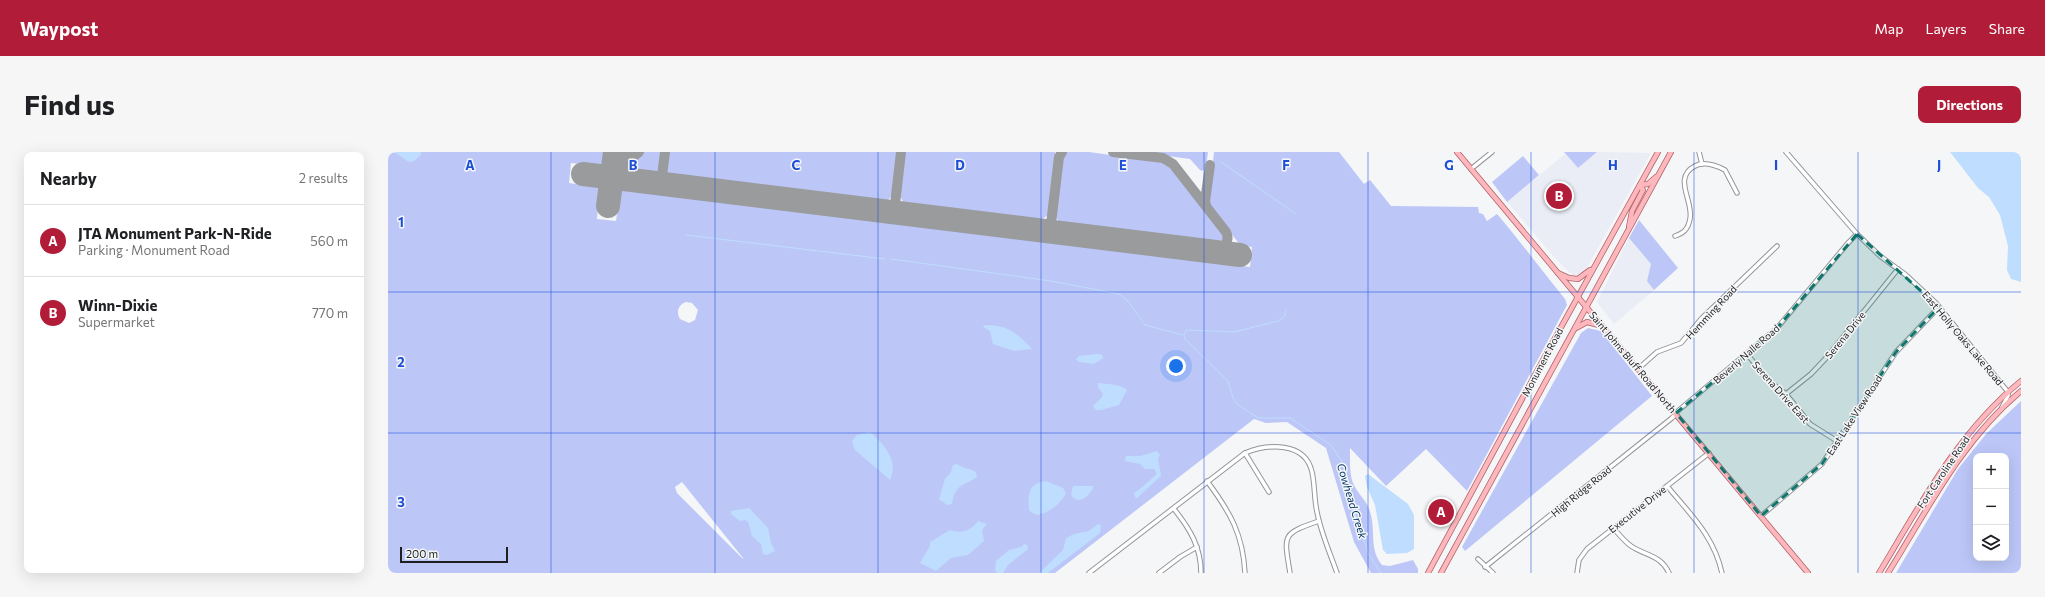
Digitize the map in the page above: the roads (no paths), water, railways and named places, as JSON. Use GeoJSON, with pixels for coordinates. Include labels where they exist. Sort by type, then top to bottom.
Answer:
{"type":"FeatureCollection","features":[{"type":"Feature","properties":{"kind":"main road","name":"Saint Johns Bluff Road North"},"geometry":{"type":"LineString","coordinates":[[1457,152],[1639,368],[1808,573]]}},
{"type":"Feature","properties":{"kind":"main road","name":"Monument Road"},"geometry":{"type":"LineString","coordinates":[[1428,573],[1594,266],[1658,152]]}},
{"type":"Feature","properties":{"kind":"main road","name":"Monument Road"},"geometry":{"type":"LineString","coordinates":[[1441,573],[1671,152]]}},
{"type":"Feature","properties":{"kind":"main road"},"geometry":{"type":"LineString","coordinates":[[1628,231],[1632,211],[1643,190],[1640,185],[1648,184],[1660,173]]}},
{"type":"Feature","properties":{"kind":"main road"},"geometry":{"type":"LineString","coordinates":[[1557,272],[1568,278],[1578,279],[1586,275],[1594,266]]}},
{"type":"Feature","properties":{"kind":"main road"},"geometry":{"type":"LineString","coordinates":[[1575,329],[1587,322],[1603,326]]}},
{"type":"Feature","properties":{"kind":"main road","name":"Fort Caroline Road"},"geometry":{"type":"LineString","coordinates":[[1879,573],[1955,450],[1984,415],[2021,381]]}},
{"type":"Feature","properties":{"kind":"main road","name":"Fort Caroline Road"},"geometry":{"type":"LineString","coordinates":[[1888,573],[1962,454],[2000,409],[2021,391]]}},
{"type":"Feature","properties":{"kind":"main road"},"geometry":{"type":"LineString","coordinates":[[1472,493],[1481,499]]}},
{"type":"Feature","properties":{"kind":"street"},"geometry":{"type":"LineString","coordinates":[[1471,169],[1492,152]]}},
{"type":"Feature","properties":{"kind":"street"},"geometry":{"type":"LineString","coordinates":[[1699,152],[1702,164]]}},
{"type":"Feature","properties":{"kind":"street","name":"East Holly Oaks Lake Road"},"geometry":{"type":"LineString","coordinates":[[1786,152],[1857,234],[1880,256],[1919,286],[1939,307],[2008,392],[2008,396],[2000,409]]}},
{"type":"Feature","properties":{"kind":"street"},"geometry":{"type":"LineString","coordinates":[[1674,236],[1687,229],[1690,217],[1684,179],[1690,170],[1702,164],[1725,170],[1738,193]]}},
{"type":"Feature","properties":{"kind":"street","name":"Beverly Nalle Road"},"geometry":{"type":"LineString","coordinates":[[1676,413],[1748,354],[1778,327],[1857,234]]}},
{"type":"Feature","properties":{"kind":"street","name":"Hemming Road"},"geometry":{"type":"LineString","coordinates":[[1639,368],[1657,352],[1681,343],[1702,318],[1777,246]]}},
{"type":"Feature","properties":{"kind":"street","name":"Serena Drive"},"geometry":{"type":"LineString","coordinates":[[1786,394],[1811,374],[1827,358],[1898,269]]}},
{"type":"Feature","properties":{"kind":"street","name":"East Lake View Road"},"geometry":{"type":"LineString","coordinates":[[1761,516],[1814,472],[1837,441],[1872,385],[1896,352],[1939,307]]}},
{"type":"Feature","properties":{"kind":"street","name":"Serena Drive East"},"geometry":{"type":"LineString","coordinates":[[1748,354],[1769,381],[1786,394],[1810,424],[1837,441]]}},
{"type":"Feature","properties":{"kind":"street","name":"High Ridge Road"},"geometry":{"type":"LineString","coordinates":[[1486,567],[1672,418],[1676,413]]}},
{"type":"Feature","properties":{"kind":"street"},"geometry":{"type":"LineString","coordinates":[[1089,573],[1245,453],[1259,448],[1287,447],[1302,455],[1312,472],[1316,509],[1337,573]]}},
{"type":"Feature","properties":{"kind":"street"},"geometry":{"type":"LineString","coordinates":[[1245,453],[1269,492]]}},
{"type":"Feature","properties":{"kind":"street","name":"Executive Drive"},"geometry":{"type":"LineString","coordinates":[[1577,573],[1579,560],[1583,553],[1709,453]]}},
{"type":"Feature","properties":{"kind":"street"},"geometry":{"type":"LineString","coordinates":[[1207,481],[1226,507],[1235,524],[1242,548],[1245,573]]}},
{"type":"Feature","properties":{"kind":"street"},"geometry":{"type":"LineString","coordinates":[[1667,486],[1710,539],[1719,557],[1722,573]]}},
{"type":"Feature","properties":{"kind":"street"},"geometry":{"type":"LineString","coordinates":[[1174,509],[1189,528],[1201,558],[1201,573]]}},
{"type":"Feature","properties":{"kind":"street"},"geometry":{"type":"LineString","coordinates":[[1290,573],[1286,545],[1288,536],[1295,530],[1319,521]]}},
{"type":"Feature","properties":{"kind":"street"},"geometry":{"type":"LineString","coordinates":[[1613,528],[1631,546],[1656,557],[1663,562],[1669,573]]}},
{"type":"Feature","properties":{"kind":"street"},"geometry":{"type":"LineString","coordinates":[[1159,573],[1180,557],[1197,547]]}},
{"type":"Feature","properties":{"kind":"street"},"geometry":{"type":"LineString","coordinates":[[1478,559],[1493,573]]}},
{"type":"Feature","properties":{"kind":"waterway"},"geometry":{"type":"LineString","coordinates":[[1221,162],[1296,214]]}},
{"type":"Feature","properties":{"kind":"waterway"},"geometry":{"type":"LineString","coordinates":[[686,235],[885,259]]}},
{"type":"Feature","properties":{"kind":"waterway"},"geometry":{"type":"LineString","coordinates":[[891,259],[1051,281],[1119,294],[1128,301],[1145,325],[1183,335]]}},
{"type":"Feature","properties":{"kind":"waterway","name":"Cowhead Creek"},"geometry":{"type":"LineString","coordinates":[[1286,310],[1284,317],[1278,321],[1234,332],[1186,330],[1184,335],[1185,339],[1228,381],[1233,398],[1237,404],[1258,418],[1290,418],[1331,445],[1344,465],[1355,513],[1368,553],[1382,573]]}},
{"type":"Feature","properties":{"kind":"place","name":"Winn-Dixie"},"geometry":{"type":"Point","coordinates":[1559,196]}},
{"type":"Feature","properties":{"kind":"place","name":"JTA Monument Park-N-Ride"},"geometry":{"type":"Point","coordinates":[1441,512]}}]}
